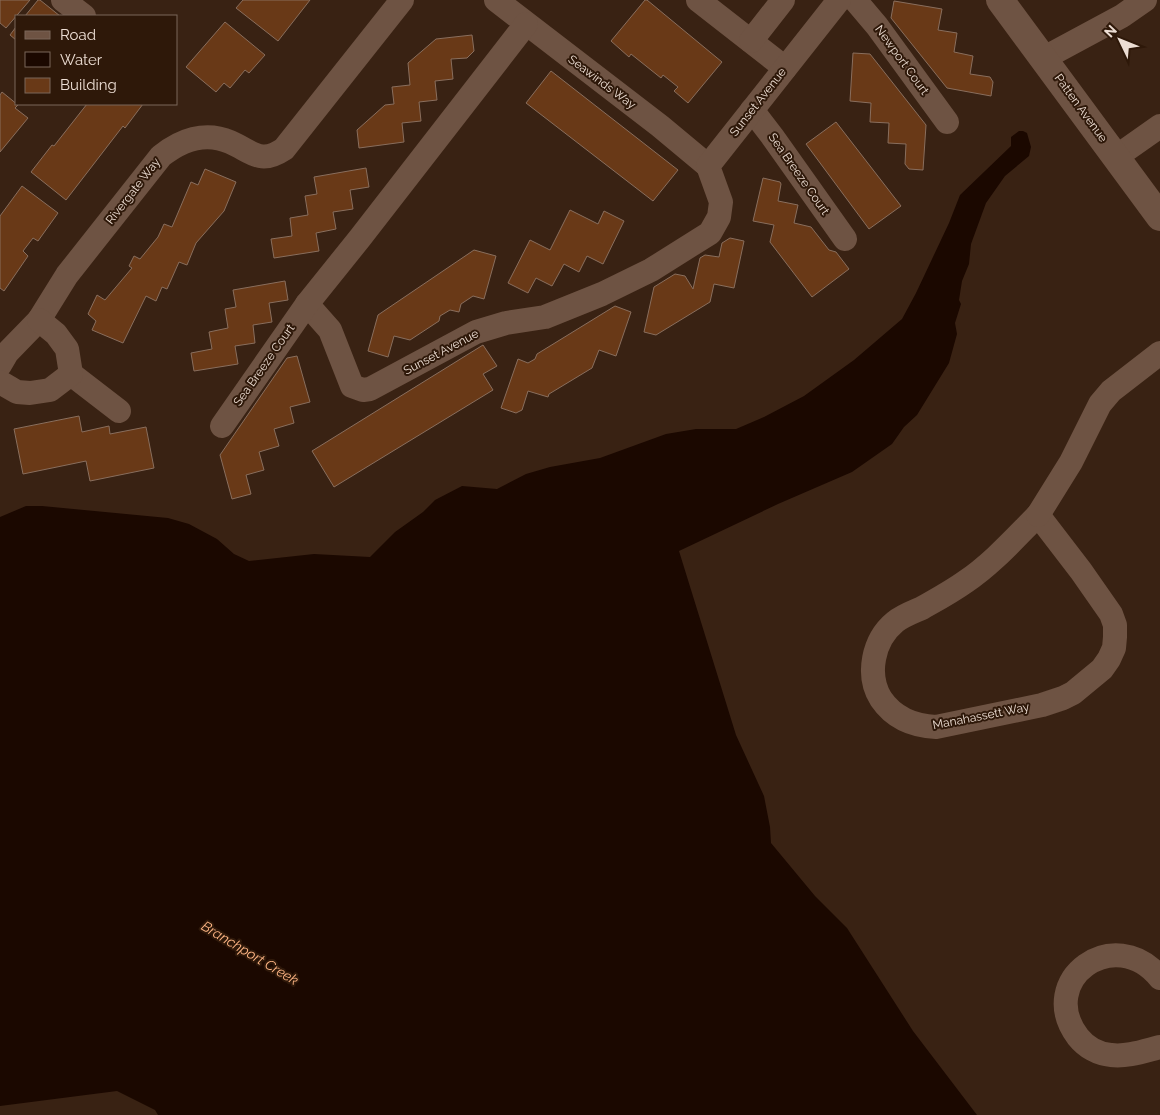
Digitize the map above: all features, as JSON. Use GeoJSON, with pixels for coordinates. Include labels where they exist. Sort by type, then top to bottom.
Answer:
{"type":"FeatureCollection","features":[{"type":"Feature","properties":{"kind":"street"},"geometry":{"type":"LineString","coordinates":[[63,0],[83,15]]}},
{"type":"Feature","properties":{"kind":"street","name":"Rivergate Way"},"geometry":{"type":"LineString","coordinates":[[0,365],[7,353],[39,320],[67,275],[160,156],[176,144],[193,138],[212,138],[230,142],[253,155],[264,157],[275,155],[284,149],[402,0]]}},
{"type":"Feature","properties":{"kind":"street","name":"Seawinds Way"},"geometry":{"type":"LineString","coordinates":[[496,0],[660,126],[708,166]]}},
{"type":"Feature","properties":{"kind":"street"},"geometry":{"type":"LineString","coordinates":[[698,0],[785,68]]}},
{"type":"Feature","properties":{"kind":"street"},"geometry":{"type":"LineString","coordinates":[[751,41],[783,0]]}},
{"type":"Feature","properties":{"kind":"street","name":"Sunset Avenue"},"geometry":{"type":"LineString","coordinates":[[307,304],[330,330],[352,386],[363,390],[370,389],[476,332],[506,323],[545,317],[602,294],[650,270],[710,233],[719,217],[721,202],[708,166],[838,0]]}},
{"type":"Feature","properties":{"kind":"street","name":"Newport Court"},"geometry":{"type":"LineString","coordinates":[[855,0],[877,26],[947,122]]}},
{"type":"Feature","properties":{"kind":"street","name":"Patten Avenue"},"geometry":{"type":"LineString","coordinates":[[1000,0],[1160,217]]}},
{"type":"Feature","properties":{"kind":"street"},"geometry":{"type":"LineString","coordinates":[[1044,58],[1122,16],[1145,0]]}},
{"type":"Feature","properties":{"kind":"street"},"geometry":{"type":"LineString","coordinates":[[307,304],[526,24]]}},
{"type":"Feature","properties":{"kind":"street","name":"Sea Breeze Court"},"geometry":{"type":"LineString","coordinates":[[752,110],[845,239]]}},
{"type":"Feature","properties":{"kind":"street"},"geometry":{"type":"LineString","coordinates":[[1116,157],[1160,126]]}},
{"type":"Feature","properties":{"kind":"street","name":"Sea Breeze Court"},"geometry":{"type":"LineString","coordinates":[[222,426],[307,304]]}},
{"type":"Feature","properties":{"kind":"street"},"geometry":{"type":"LineString","coordinates":[[39,320],[56,334],[67,349],[71,374],[119,411]]}},
{"type":"Feature","properties":{"kind":"street","name":"Manahassett Way"},"geometry":{"type":"LineString","coordinates":[[1038,515],[1111,614],[1115,625],[1114,648],[1102,669],[1073,693],[1042,705],[936,727],[921,726],[903,719],[894,713],[881,699],[874,685],[873,667],[876,648],[885,632],[896,622],[966,582],[994,559],[1038,515],[1071,462],[1100,404],[1112,391],[1160,353]]}},
{"type":"Feature","properties":{"kind":"street"},"geometry":{"type":"LineString","coordinates":[[0,382],[16,392],[30,393],[50,390],[71,374]]}},
{"type":"Feature","properties":{"kind":"street"},"geometry":{"type":"LineString","coordinates":[[1160,978],[1152,968],[1136,959],[1122,955],[1103,956],[1089,961],[1078,971],[1066,995],[1067,1014],[1072,1028],[1083,1043],[1092,1049],[1109,1055],[1124,1055],[1160,1047]]}},
{"type":"Feature","properties":{"kind":"water","name":"Branchport Creek"},"geometry":{"type":"Polygon","coordinates":[[[1019,131],[1027,133],[1031,147],[1029,156],[1005,176],[986,203],[971,244],[969,264],[962,281],[959,300],[961,304],[955,323],[957,334],[949,363],[917,415],[904,427],[892,444],[852,472],[778,504],[679,551],[736,735],[764,796],[771,843],[815,896],[847,928],[913,1031],[977,1115],[158,1115],[155,1110],[117,1091],[0,1106],[0,517],[26,506],[42,506],[168,518],[189,524],[217,539],[234,554],[249,561],[314,554],[370,557],[395,532],[423,512],[435,500],[462,486],[497,489],[526,474],[550,467],[600,458],[666,434],[696,429],[736,429],[804,396],[854,360],[902,319],[949,223],[960,195],[1011,146],[1011,137],[1019,131]]]}},
{"type":"Feature","properties":{"kind":"building"},"geometry":{"type":"Polygon","coordinates":[[[0,0],[30,0],[17,15],[15,15],[6,28],[0,23],[0,0]]]}},
{"type":"Feature","properties":{"kind":"building"},"geometry":{"type":"Polygon","coordinates":[[[40,0],[59,15],[26,15],[40,0]]]}},
{"type":"Feature","properties":{"kind":"building"},"geometry":{"type":"Polygon","coordinates":[[[243,0],[310,0],[278,41],[236,8],[243,0]]]}},
{"type":"Feature","properties":{"kind":"building"},"geometry":{"type":"Polygon","coordinates":[[[645,0],[722,62],[688,103],[674,91],[678,87],[663,75],[661,78],[631,54],[629,57],[611,41],[645,0]]]}},
{"type":"Feature","properties":{"kind":"building"},"geometry":{"type":"Polygon","coordinates":[[[894,1],[942,9],[938,30],[957,33],[954,52],[973,56],[970,74],[990,77],[993,82],[991,96],[947,88],[891,18],[894,1]]]}},
{"type":"Feature","properties":{"kind":"building"},"geometry":{"type":"Polygon","coordinates":[[[225,22],[265,55],[249,73],[245,70],[230,88],[224,83],[216,92],[186,67],[225,22]]]}},
{"type":"Feature","properties":{"kind":"building"},"geometry":{"type":"Polygon","coordinates":[[[15,28],[15,39],[10,35],[15,28]]]}},
{"type":"Feature","properties":{"kind":"building"},"geometry":{"type":"Polygon","coordinates":[[[472,35],[474,51],[467,58],[451,59],[453,79],[435,81],[437,100],[419,102],[421,121],[402,123],[404,142],[359,148],[357,130],[385,105],[394,104],[392,87],[410,85],[408,63],[436,39],[472,35]]]}},
{"type":"Feature","properties":{"kind":"building"},"geometry":{"type":"Polygon","coordinates":[[[853,53],[870,54],[926,125],[923,170],[909,169],[905,164],[906,144],[888,143],[889,123],[870,122],[871,103],[850,101],[853,53]]]}},
{"type":"Feature","properties":{"kind":"building"},"geometry":{"type":"Polygon","coordinates":[[[551,71],[678,170],[653,201],[526,103],[551,71]]]}},
{"type":"Feature","properties":{"kind":"building"},"geometry":{"type":"Polygon","coordinates":[[[2,92],[15,103],[15,105],[18,105],[15,108],[28,118],[0,152],[0,95],[2,92]]]}},
{"type":"Feature","properties":{"kind":"building"},"geometry":{"type":"Polygon","coordinates":[[[86,105],[142,105],[125,128],[123,126],[66,200],[31,172],[52,145],[54,146],[86,105]]]}},
{"type":"Feature","properties":{"kind":"building"},"geometry":{"type":"Polygon","coordinates":[[[836,122],[901,206],[869,229],[806,144],[836,122]]]}},
{"type":"Feature","properties":{"kind":"building"},"geometry":{"type":"Polygon","coordinates":[[[366,168],[369,187],[350,190],[353,209],[333,212],[336,229],[316,233],[319,251],[274,258],[271,239],[292,236],[290,218],[308,215],[305,196],[317,194],[314,177],[366,168]]]}},
{"type":"Feature","properties":{"kind":"building"},"geometry":{"type":"Polygon","coordinates":[[[205,169],[236,182],[224,211],[196,243],[187,265],[179,262],[167,289],[162,287],[156,301],[146,296],[123,343],[92,330],[96,321],[88,314],[97,295],[105,300],[132,268],[129,266],[134,256],[140,259],[158,237],[164,224],[172,227],[191,182],[198,185],[205,169]]]}},
{"type":"Feature","properties":{"kind":"building"},"geometry":{"type":"Polygon","coordinates":[[[763,178],[780,182],[778,201],[798,205],[794,223],[811,227],[829,250],[836,252],[849,269],[812,297],[770,242],[774,225],[753,221],[763,178]]]}},
{"type":"Feature","properties":{"kind":"building"},"geometry":{"type":"Polygon","coordinates":[[[22,186],[58,213],[38,241],[33,238],[23,251],[28,256],[4,291],[0,288],[0,216],[22,186]]]}},
{"type":"Feature","properties":{"kind":"building"},"geometry":{"type":"Polygon","coordinates":[[[570,210],[598,224],[604,211],[624,221],[603,264],[587,256],[579,272],[564,264],[552,286],[536,278],[528,293],[508,283],[530,240],[550,250],[570,210]]]}},
{"type":"Feature","properties":{"kind":"building"},"geometry":{"type":"Polygon","coordinates":[[[730,238],[744,241],[734,288],[714,284],[710,302],[656,335],[644,332],[654,287],[675,274],[685,276],[693,289],[700,258],[705,255],[719,257],[722,243],[730,238]]]}},
{"type":"Feature","properties":{"kind":"building"},"geometry":{"type":"Polygon","coordinates":[[[474,250],[496,256],[484,299],[473,296],[461,304],[459,312],[450,310],[440,316],[439,321],[410,340],[394,336],[388,357],[368,351],[378,315],[474,250]]]}},
{"type":"Feature","properties":{"kind":"building"},"geometry":{"type":"Polygon","coordinates":[[[285,281],[288,300],[269,303],[272,322],[253,325],[255,343],[235,346],[238,364],[194,371],[191,353],[212,349],[209,332],[228,328],[225,309],[236,307],[233,290],[285,281]]]}},
{"type":"Feature","properties":{"kind":"building"},"geometry":{"type":"Polygon","coordinates":[[[615,306],[631,312],[616,356],[599,350],[592,368],[549,394],[548,397],[528,391],[522,410],[516,413],[501,408],[518,359],[528,363],[535,359],[537,354],[615,306]]]}},
{"type":"Feature","properties":{"kind":"building"},"geometry":{"type":"Polygon","coordinates":[[[483,345],[497,366],[483,374],[493,390],[334,487],[312,451],[483,345]]]}},
{"type":"Feature","properties":{"kind":"building"},"geometry":{"type":"Polygon","coordinates":[[[297,356],[310,402],[290,407],[294,423],[274,429],[279,446],[259,452],[264,470],[246,475],[251,494],[232,499],[220,455],[287,358],[297,356]]]}},
{"type":"Feature","properties":{"kind":"building"},"geometry":{"type":"Polygon","coordinates":[[[79,416],[82,432],[109,426],[110,434],[146,427],[154,468],[90,481],[86,461],[23,474],[14,429],[79,416]]]}}]}
